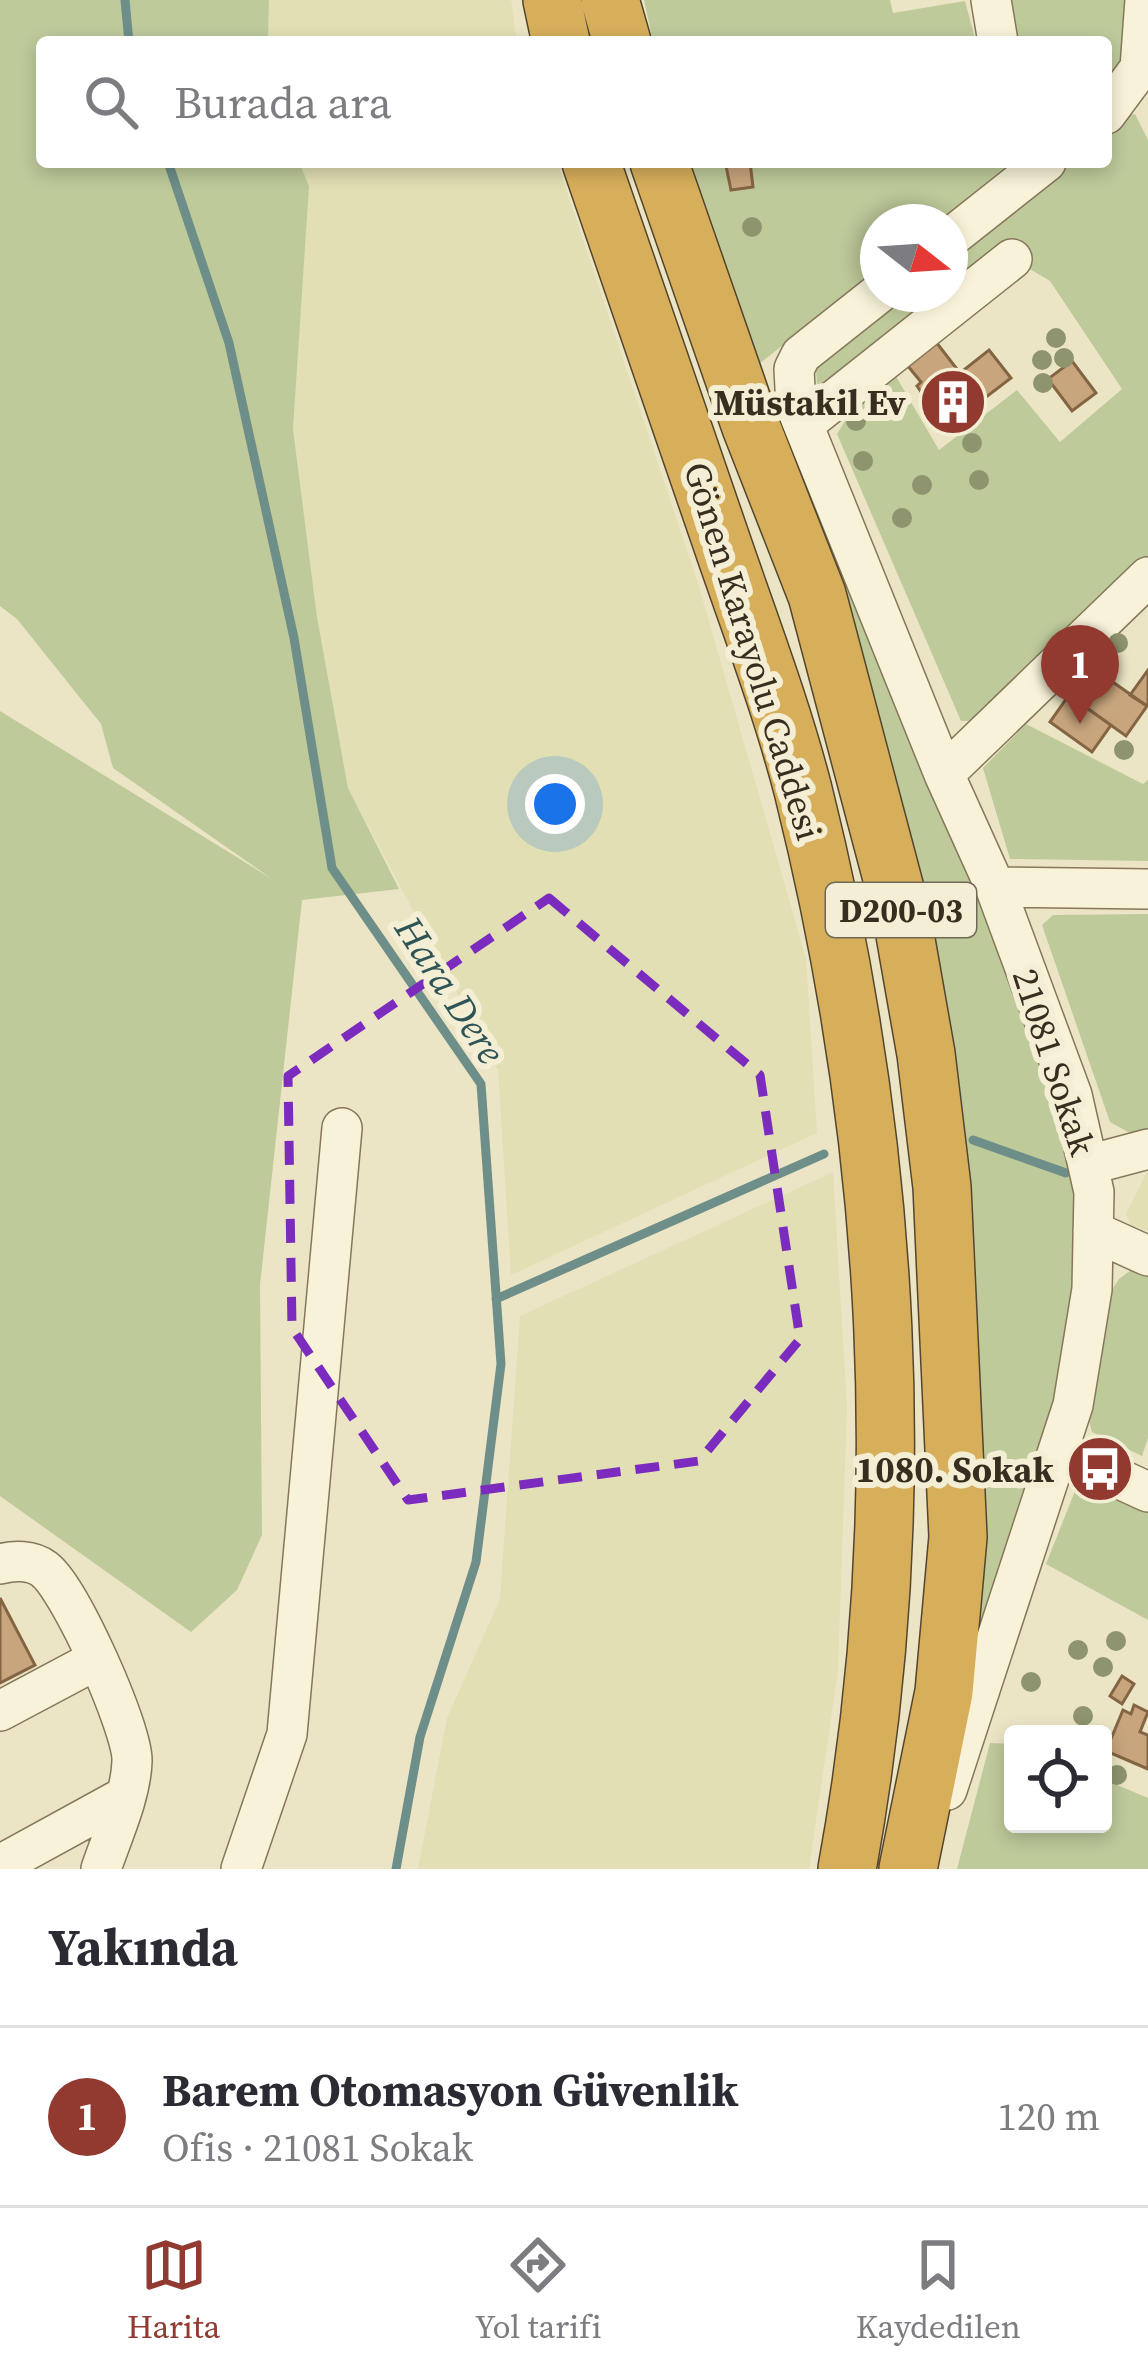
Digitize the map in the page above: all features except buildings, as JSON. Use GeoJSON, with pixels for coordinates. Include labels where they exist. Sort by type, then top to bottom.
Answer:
{"type":"FeatureCollection","features":[{"type":"Feature","properties":{"kind":"highway"},"geometry":{"type":"LineString","coordinates":[[552,0],[560,36]]}},
{"type":"Feature","properties":{"kind":"highway"},"geometry":{"type":"LineString","coordinates":[[610,0],[620,36]]}},
{"type":"Feature","properties":{"kind":"highway","name":"Gönen Karayolu Caddesi"},"geometry":{"type":"LineString","coordinates":[[593,168],[758,645],[802,787],[862,1074],[879,1223],[884,1545],[847,1869]]}},
{"type":"Feature","properties":{"kind":"highway","name":"Gönen Karayolu Caddesi"},"geometry":{"type":"LineString","coordinates":[[661,168],[750,424],[817,595],[901,912],[926,1054],[942,1187],[958,1537],[944,1692],[908,1869]]}},
{"type":"Feature","properties":{"kind":"street"},"geometry":{"type":"LineString","coordinates":[[991,0],[997,36]]}},
{"type":"Feature","properties":{"kind":"street"},"geometry":{"type":"LineString","coordinates":[[1128,103],[1143,51],[1145,0]]}},
{"type":"Feature","properties":{"kind":"street"},"geometry":{"type":"LineString","coordinates":[[968,223],[1032,168]]}},
{"type":"Feature","properties":{"kind":"street"},"geometry":{"type":"LineString","coordinates":[[804,424],[1012,259]]}},
{"type":"Feature","properties":{"kind":"street","name":"21081 Sokak"},"geometry":{"type":"LineString","coordinates":[[860,308],[801,355],[794,369],[794,387],[804,424],[944,774],[995,887],[1072,1095],[1094,1192],[1092,1288],[1082,1356],[1059,1450],[921,1869]]}},
{"type":"Feature","properties":{"kind":"street"},"geometry":{"type":"LineString","coordinates":[[944,774],[1148,577]]}},
{"type":"Feature","properties":{"kind":"street"},"geometry":{"type":"LineString","coordinates":[[995,887],[1148,889]]}},
{"type":"Feature","properties":{"kind":"street"},"geometry":{"type":"LineString","coordinates":[[241,1869],[287,1734],[342,1129]]}},
{"type":"Feature","properties":{"kind":"street"},"geometry":{"type":"LineString","coordinates":[[1088,1165],[1148,1149]]}},
{"type":"Feature","properties":{"kind":"street"},"geometry":{"type":"LineString","coordinates":[[1094,1231],[1148,1256]]}},
{"type":"Feature","properties":{"kind":"street"},"geometry":{"type":"LineString","coordinates":[[1059,1450],[1148,1492]]}},
{"type":"Feature","properties":{"kind":"street"},"geometry":{"type":"LineString","coordinates":[[0,1564],[15,1560],[41,1566],[63,1588],[130,1732],[133,1764],[101,1869]]}},
{"type":"Feature","properties":{"kind":"street"},"geometry":{"type":"LineString","coordinates":[[0,1711],[96,1660]]}},
{"type":"Feature","properties":{"kind":"street"},"geometry":{"type":"LineString","coordinates":[[0,1865],[124,1797]]}},
{"type":"Feature","properties":{"kind":"highlighted area"},"geometry":{"type":"Polygon","coordinates":[[[549,898],[760,1075],[800,1339],[699,1461],[408,1500],[292,1328],[288,1076],[549,898]]]}},
{"type":"Feature","properties":{"kind":"shaded area"},"geometry":{"type":"Polygon","coordinates":[[[269,0],[511,0],[516,36],[268,36],[269,0]]]}},
{"type":"Feature","properties":{"kind":"shaded area"},"geometry":{"type":"Polygon","coordinates":[[[301,168],[559,168],[698,583],[806,959],[817,1133],[511,1275],[498,1070],[348,788],[317,617],[293,429],[308,186],[301,168]]]}},
{"type":"Feature","properties":{"kind":"shaded area"},"geometry":{"type":"Polygon","coordinates":[[[1148,1170],[1148,1231],[1131,1225],[1126,1214],[1148,1170]]]}},
{"type":"Feature","properties":{"kind":"shaded area"},"geometry":{"type":"Polygon","coordinates":[[[833,1172],[847,1408],[838,1670],[809,1869],[418,1869],[447,1718],[500,1599],[520,1316],[833,1172]]]}},
{"type":"Feature","properties":{"kind":"green space"},"geometry":{"type":"Polygon","coordinates":[[[0,0],[269,0],[268,36],[36,36],[36,168],[302,168],[309,186],[293,429],[317,617],[348,788],[399,889],[302,900],[260,1285],[262,1535],[237,1590],[191,1632],[0,1496],[0,711],[272,879],[113,768],[101,724],[17,619],[0,606],[0,0]]]}},
{"type":"Feature","properties":{"kind":"green space"},"geometry":{"type":"Polygon","coordinates":[[[644,0],[890,0],[893,13],[965,1],[974,36],[652,36],[644,0]]]}},
{"type":"Feature","properties":{"kind":"green space"},"geometry":{"type":"Polygon","coordinates":[[[1000,0],[1134,0],[1132,50],[1112,84],[1112,36],[1008,36],[1000,0]]]}},
{"type":"Feature","properties":{"kind":"green space"},"geometry":{"type":"Polygon","coordinates":[[[1135,114],[1148,140],[1148,556],[977,721],[961,721],[837,434],[854,406],[894,373],[939,450],[1017,390],[1060,442],[1122,389],[1050,281],[1004,254],[968,282],[968,247],[1064,168],[1112,168],[1112,125],[1119,117],[1135,114]]]}},
{"type":"Feature","properties":{"kind":"green space"},"geometry":{"type":"Polygon","coordinates":[[[692,168],[1008,168],[1010,175],[968,206],[860,204],[860,285],[760,363],[692,168]]]}},
{"type":"Feature","properties":{"kind":"green space"},"geometry":{"type":"Polygon","coordinates":[[[879,312],[930,312],[818,400],[816,369],[823,352],[879,312]]]}},
{"type":"Feature","properties":{"kind":"green space"},"geometry":{"type":"Polygon","coordinates":[[[837,536],[965,859],[1074,1157],[1080,1282],[1043,1454],[961,1697],[977,1499],[824,544],[837,536]]]}},
{"type":"Feature","properties":{"kind":"green space"},"geometry":{"type":"Polygon","coordinates":[[[1026,724],[1143,784],[1148,780],[1148,861],[1010,859],[983,768],[1026,724]]]}},
{"type":"Feature","properties":{"kind":"green space"},"geometry":{"type":"Polygon","coordinates":[[[1148,914],[1148,1136],[1137,1137],[1110,1122],[1042,925],[1053,915],[1148,914]]]}},
{"type":"Feature","properties":{"kind":"green space"},"geometry":{"type":"Polygon","coordinates":[[[1135,1267],[1148,1273],[1148,1438],[1142,1456],[1092,1432],[1089,1421],[1109,1294],[1135,1267]]]}},
{"type":"Feature","properties":{"kind":"green space"},"geometry":{"type":"Polygon","coordinates":[[[1079,1481],[1148,1512],[1148,1620],[1046,1564],[1079,1481]]]}},
{"type":"Feature","properties":{"kind":"green space"},"geometry":{"type":"Polygon","coordinates":[[[990,1743],[1004,1744],[1004,1833],[1112,1833],[1112,1783],[1148,1798],[1148,1869],[957,1869],[990,1743]]]}},
{"type":"Feature","properties":{"kind":"waterway","name":"Hara Dere"},"geometry":{"type":"LineString","coordinates":[[125,0],[128,36]]}},
{"type":"Feature","properties":{"kind":"waterway","name":"Hara Dere"},"geometry":{"type":"LineString","coordinates":[[170,168],[229,343],[294,638],[332,868],[481,1084],[501,1364],[476,1562],[420,1737],[396,1869]]}},
{"type":"Feature","properties":{"kind":"waterway"},"geometry":{"type":"LineString","coordinates":[[973,1140],[1066,1173]]}},
{"type":"Feature","properties":{"kind":"waterway"},"geometry":{"type":"LineString","coordinates":[[496,1299],[824,1154]]}},
{"type":"Feature","properties":{"kind":"place","name":"Müstakil Ev"},"geometry":{"type":"Point","coordinates":[953,402]}},
{"type":"Feature","properties":{"kind":"place","name":"Barem Otomasyon Güvenlik"},"geometry":{"type":"Point","coordinates":[1080,724]}},
{"type":"Feature","properties":{"kind":"place","name":"1080. Sokak"},"geometry":{"type":"Point","coordinates":[1100,1469]}}]}
